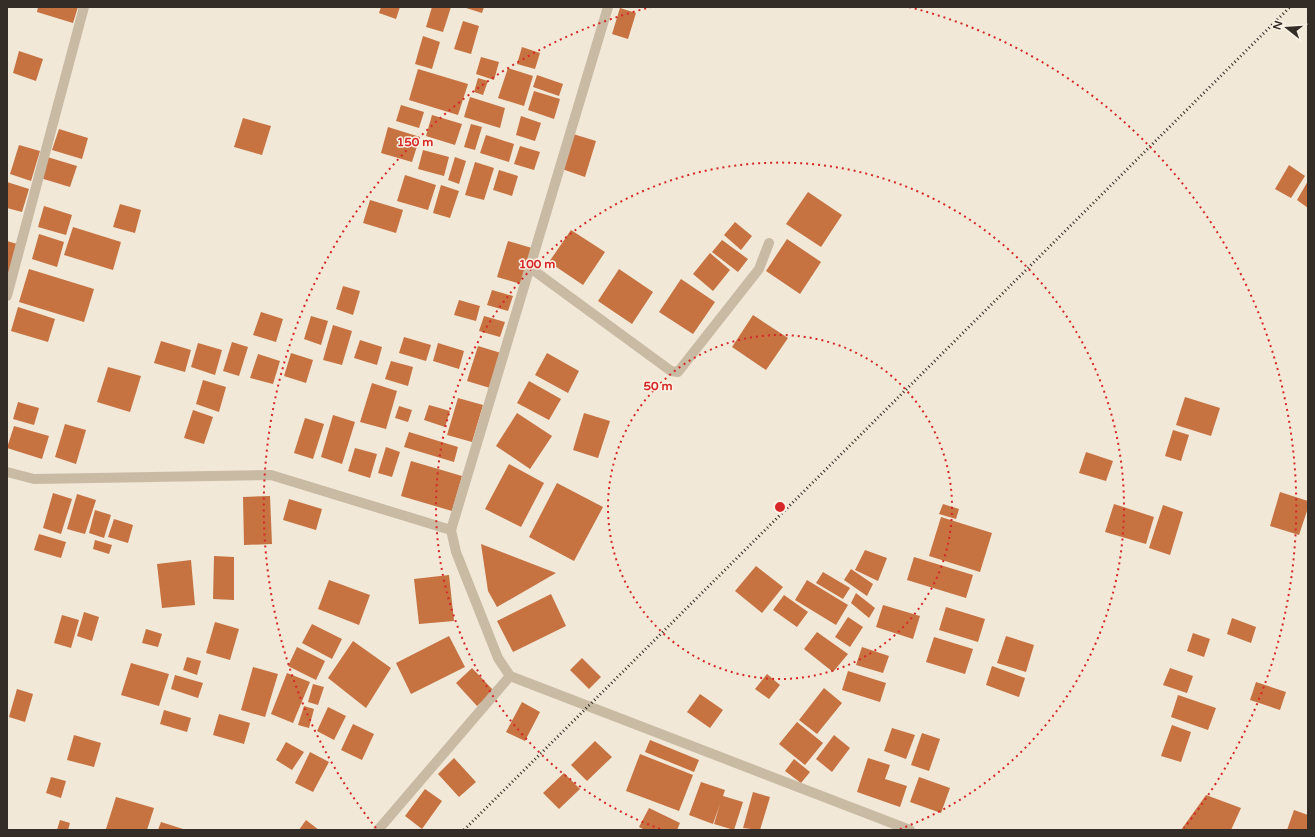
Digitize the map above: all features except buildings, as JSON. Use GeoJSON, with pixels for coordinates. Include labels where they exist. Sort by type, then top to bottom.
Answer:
{"type":"FeatureCollection","features":[{"type":"Feature","properties":{"kind":"street"},"geometry":{"type":"LineString","coordinates":[[7,296],[84,7]]}},
{"type":"Feature","properties":{"kind":"street"},"geometry":{"type":"LineString","coordinates":[[608,7],[451,530],[456,552],[498,658],[510,676],[910,830]]}},
{"type":"Feature","properties":{"kind":"street"},"geometry":{"type":"LineString","coordinates":[[529,266],[671,371],[678,372],[759,269],[769,243]]}},
{"type":"Feature","properties":{"kind":"street"},"geometry":{"type":"LineString","coordinates":[[7,472],[34,479],[271,474],[451,530]]}},
{"type":"Feature","properties":{"kind":"street"},"geometry":{"type":"LineString","coordinates":[[378,830],[510,676]]}},
{"type":"Feature","properties":{"kind":"railway"},"geometry":{"type":"LineString","coordinates":[[464,830],[1290,7]]}}]}
